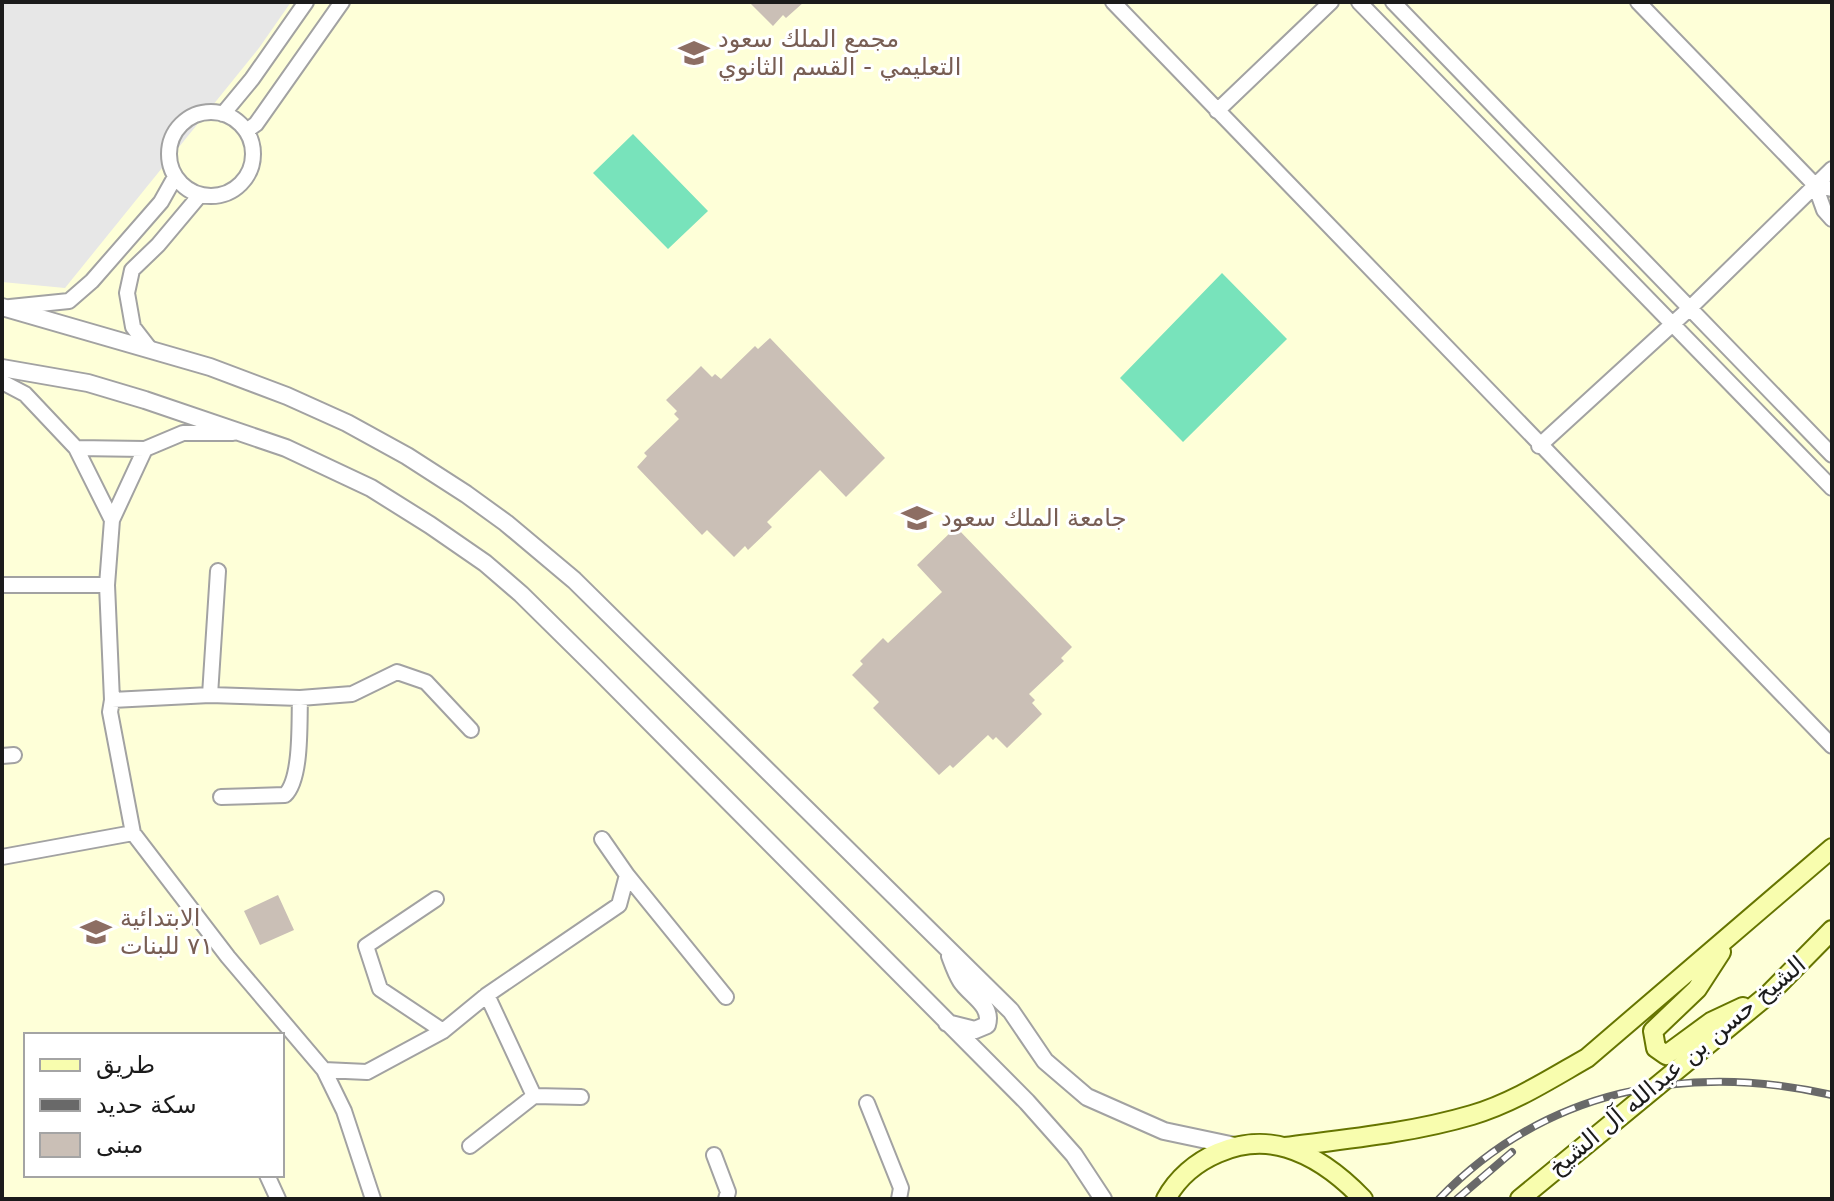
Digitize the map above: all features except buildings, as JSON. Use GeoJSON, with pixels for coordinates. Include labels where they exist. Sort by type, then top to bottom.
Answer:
{"type":"FeatureCollection","features":[{"type":"Feature","properties":{"kind":"main road"},"geometry":{"type":"LineString","coordinates":[[1166,1199],[1172,1188],[1201,1160],[1235,1146],[1285,1147],[1427,1127],[1515,1098],[1587,1058],[1832,848]]}},
{"type":"Feature","properties":{"kind":"main road","name":"الشيخ حسن بن عبدالله آل الشيخ"},"geometry":{"type":"LineString","coordinates":[[1520,1199],[1769,994],[1832,930]]}},
{"type":"Feature","properties":{"kind":"main road"},"geometry":{"type":"LineString","coordinates":[[1731,936],[1697,989],[1653,1031],[1656,1048],[1666,1055],[1711,1022],[1769,994]]}},
{"type":"Feature","properties":{"kind":"main road"},"geometry":{"type":"LineString","coordinates":[[1285,1147],[1315,1160],[1347,1182],[1363,1199]]}},
{"type":"Feature","properties":{"kind":"street"},"geometry":{"type":"LineString","coordinates":[[223,114],[252,79],[306,2]]}},
{"type":"Feature","properties":{"kind":"street"},"geometry":{"type":"LineString","coordinates":[[246,131],[256,124],[342,2]]}},
{"type":"Feature","properties":{"kind":"street"},"geometry":{"type":"LineString","coordinates":[[1113,2],[1832,746]]}},
{"type":"Feature","properties":{"kind":"street"},"geometry":{"type":"LineString","coordinates":[[1217,111],[1331,2]]}},
{"type":"Feature","properties":{"kind":"street"},"geometry":{"type":"LineString","coordinates":[[1359,2],[1832,488]]}},
{"type":"Feature","properties":{"kind":"street"},"geometry":{"type":"LineString","coordinates":[[1393,2],[1832,455]]}},
{"type":"Feature","properties":{"kind":"street"},"geometry":{"type":"LineString","coordinates":[[1638,2],[1815,185],[1824,210],[1832,219]]}},
{"type":"Feature","properties":{"kind":"street"},"geometry":{"type":"LineString","coordinates":[[223,114],[234,119],[246,131],[252,143],[253,158],[245,180],[235,189],[222,195],[200,195],[187,189],[175,177],[169,152],[175,132],[195,115],[223,114]]}},
{"type":"Feature","properties":{"kind":"street"},"geometry":{"type":"LineString","coordinates":[[1539,446],[1690,308],[1832,169]]}},
{"type":"Feature","properties":{"kind":"street"},"geometry":{"type":"LineString","coordinates":[[5,307],[69,301],[92,281],[161,202],[175,177]]}},
{"type":"Feature","properties":{"kind":"street"},"geometry":{"type":"LineString","coordinates":[[1815,185],[1832,189]]}},
{"type":"Feature","properties":{"kind":"street"},"geometry":{"type":"LineString","coordinates":[[150,349],[133,327],[127,293],[132,270],[158,245],[200,195]]}},
{"type":"Feature","properties":{"kind":"street"},"geometry":{"type":"LineString","coordinates":[[5,307],[236,376],[347,423],[407,456],[506,523],[605,610],[1011,1011],[1045,1061],[1087,1097],[1164,1131],[1235,1146]]}},
{"type":"Feature","properties":{"kind":"street"},"geometry":{"type":"LineString","coordinates":[[2,368],[88,383],[286,448],[371,488],[485,563],[596,668],[1053,1131],[1080,1162],[1103,1199]]}},
{"type":"Feature","properties":{"kind":"street"},"geometry":{"type":"LineString","coordinates":[[2,382],[25,394],[76,448],[112,520]]}},
{"type":"Feature","properties":{"kind":"street"},"geometry":{"type":"LineString","coordinates":[[76,448],[145,449],[183,433],[244,433]]}},
{"type":"Feature","properties":{"kind":"street"},"geometry":{"type":"LineString","coordinates":[[145,449],[112,520],[107,585],[110,712],[133,833],[228,957],[324,1070],[344,1111],[373,1199]]}},
{"type":"Feature","properties":{"kind":"street"},"geometry":{"type":"LineString","coordinates":[[210,695],[218,571]]}},
{"type":"Feature","properties":{"kind":"street"},"geometry":{"type":"LineString","coordinates":[[2,585],[107,585]]}},
{"type":"Feature","properties":{"kind":"street"},"geometry":{"type":"LineString","coordinates":[[112,700],[210,695],[300,698],[352,694],[397,672],[426,682],[471,730]]}},
{"type":"Feature","properties":{"kind":"street"},"geometry":{"type":"LineString","coordinates":[[221,797],[285,795],[289,791],[295,774],[300,698]]}},
{"type":"Feature","properties":{"kind":"street"},"geometry":{"type":"LineString","coordinates":[[2,857],[133,833]]}},
{"type":"Feature","properties":{"kind":"street"},"geometry":{"type":"LineString","coordinates":[[602,839],[627,875],[726,997]]}},
{"type":"Feature","properties":{"kind":"street"},"geometry":{"type":"LineString","coordinates":[[324,1070],[367,1072],[443,1031],[487,995],[619,905],[627,875]]}},
{"type":"Feature","properties":{"kind":"street"},"geometry":{"type":"LineString","coordinates":[[436,899],[366,946],[380,989],[443,1031]]}},
{"type":"Feature","properties":{"kind":"street"},"geometry":{"type":"LineString","coordinates":[[945,1022],[975,1030],[987,1025],[989,1018],[985,1007],[961,982],[946,948]]}},
{"type":"Feature","properties":{"kind":"street"},"geometry":{"type":"LineString","coordinates":[[487,995],[534,1096]]}},
{"type":"Feature","properties":{"kind":"street"},"geometry":{"type":"LineString","coordinates":[[470,1146],[534,1096],[581,1097]]}},
{"type":"Feature","properties":{"kind":"street"},"geometry":{"type":"LineString","coordinates":[[867,1103],[901,1188],[899,1199]]}},
{"type":"Feature","properties":{"kind":"street"},"geometry":{"type":"LineString","coordinates":[[714,1155],[728,1192],[726,1199]]}},
{"type":"Feature","properties":{"kind":"street"},"geometry":{"type":"LineString","coordinates":[[268,1177],[278,1199]]}},
{"type":"Feature","properties":{"kind":"shaded area","name":"جامعة الملك سعود"},"geometry":{"type":"Polygon","coordinates":[[[2,2],[1832,2],[1832,1199],[2,1199],[2,2]]]}},
{"type":"Feature","properties":{"kind":"shaded area"},"geometry":{"type":"Polygon","coordinates":[[[2,2],[291,2],[259,48],[65,288],[2,282],[2,2]]]}},
{"type":"Feature","properties":{"kind":"green space"},"geometry":{"type":"Polygon","coordinates":[[[633,134],[708,211],[668,249],[593,173],[633,134]]]}},
{"type":"Feature","properties":{"kind":"green space"},"geometry":{"type":"Polygon","coordinates":[[[1222,273],[1287,339],[1183,442],[1120,378],[1222,273]]]}},
{"type":"Feature","properties":{"kind":"railway"},"geometry":{"type":"LineString","coordinates":[[1439,1199],[1480,1162],[1525,1132],[1572,1109],[1621,1093],[1672,1084],[1724,1082],[1778,1085],[1832,1095]]}},
{"type":"Feature","properties":{"kind":"railway"},"geometry":{"type":"LineString","coordinates":[[1457,1199],[1512,1152]]}},
{"type":"Feature","properties":{"kind":"place","name":"مجمع الملك سعود التعليمي - القسم الثانوي"},"geometry":{"type":"Point","coordinates":[694,53]}},
{"type":"Feature","properties":{"kind":"place","name":"جامعة الملك سعود"},"geometry":{"type":"Point","coordinates":[917,518]}},
{"type":"Feature","properties":{"kind":"place","name":"الابتدائية ٧١ للبنات"},"geometry":{"type":"Point","coordinates":[96,932]}}]}
